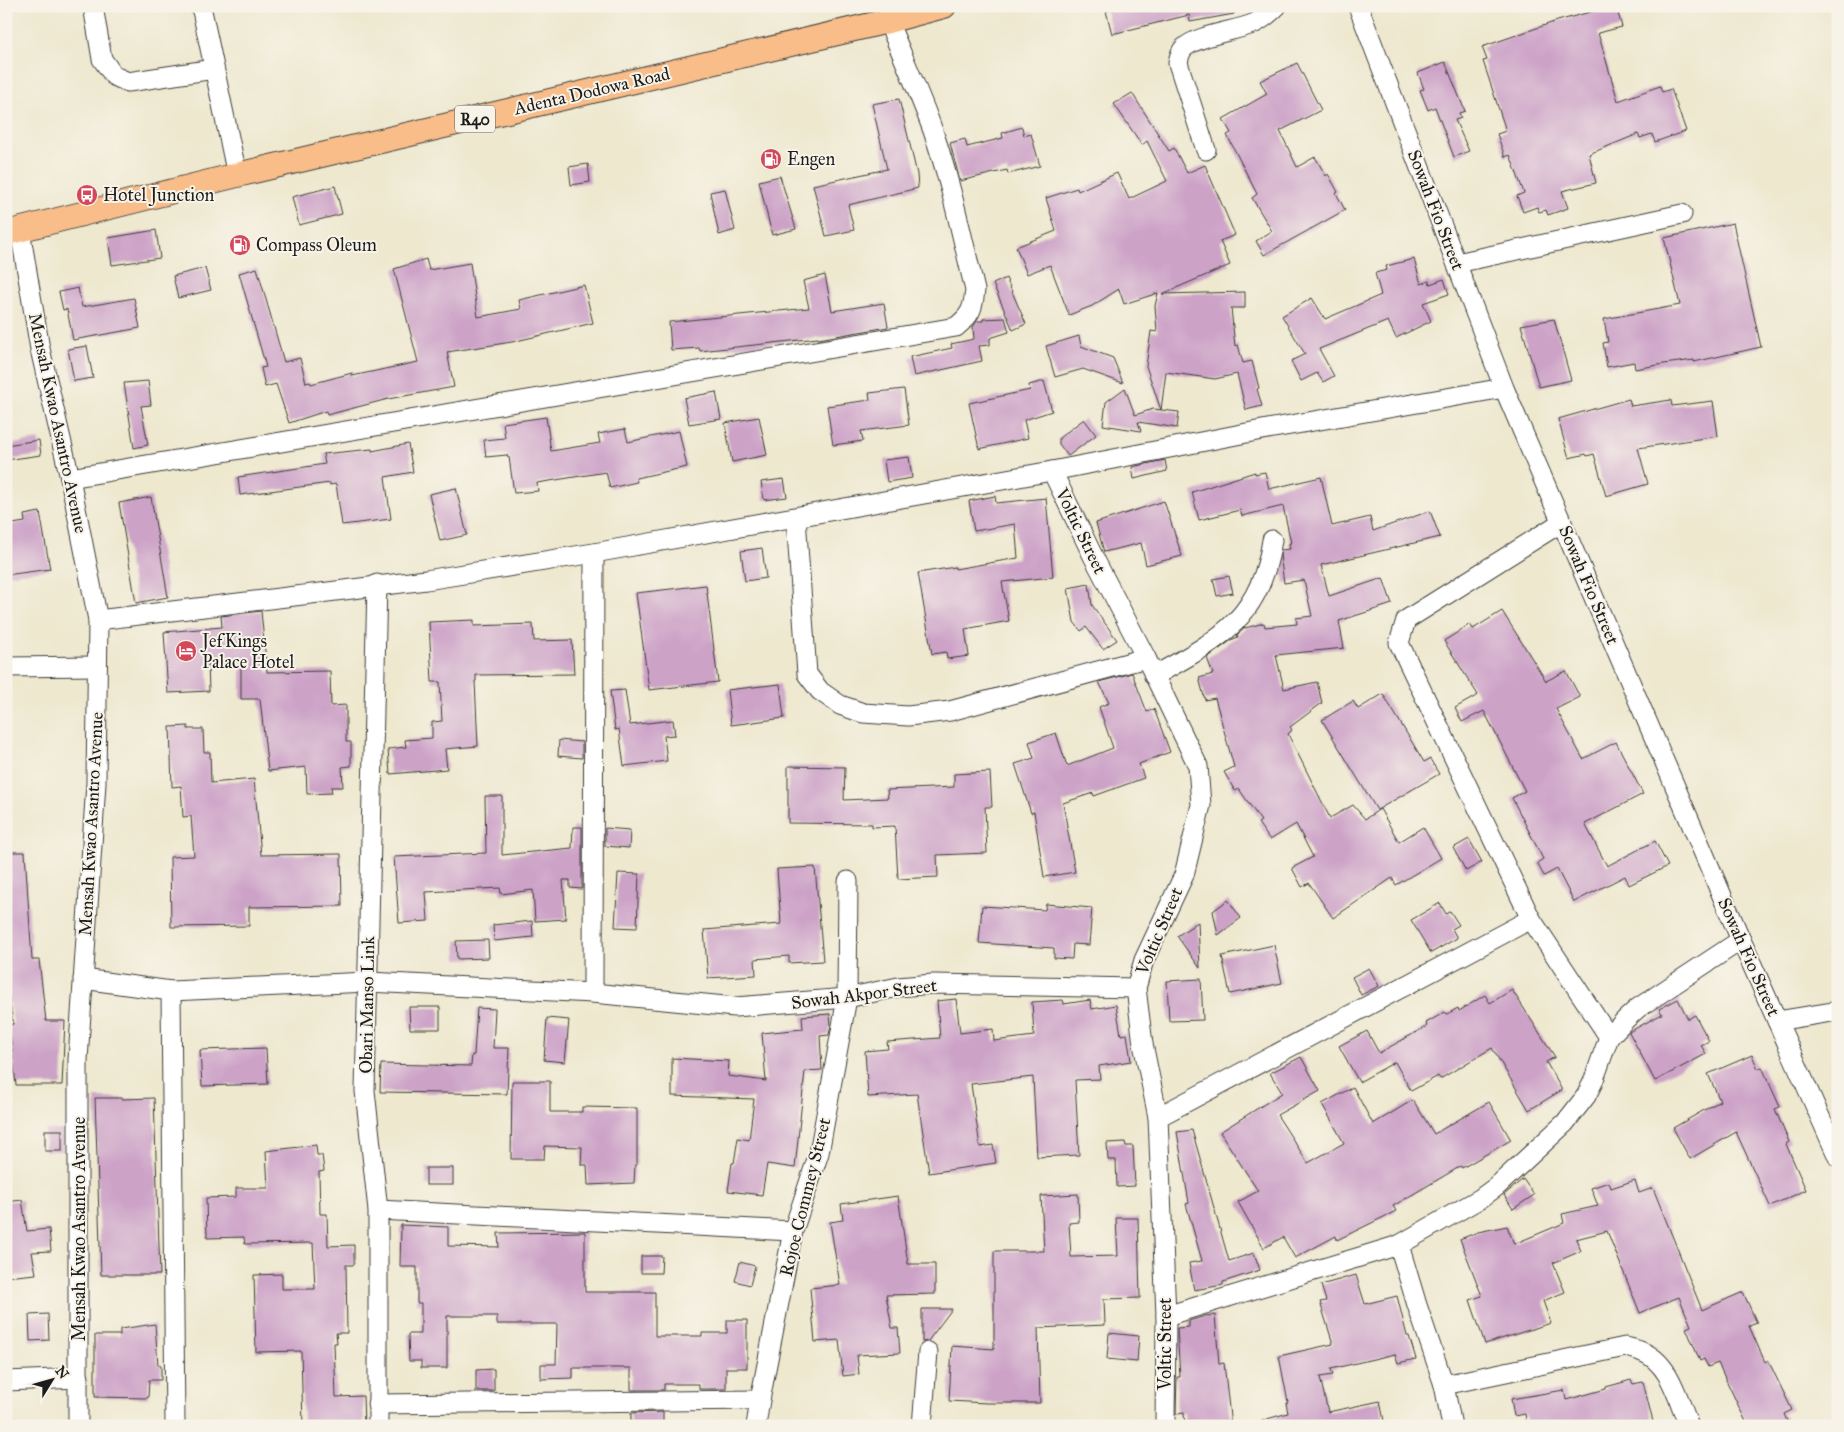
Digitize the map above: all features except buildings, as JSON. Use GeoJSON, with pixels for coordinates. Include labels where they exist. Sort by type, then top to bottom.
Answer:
{"type":"FeatureCollection","features":[{"type":"Feature","properties":{"kind":"main road","name":"Adenta Dodowa Road"},"geometry":{"type":"LineString","coordinates":[[13,231],[237,175],[888,22],[944,6]]}},
{"type":"Feature","properties":{"kind":"street"},"geometry":{"type":"LineString","coordinates":[[92,6],[102,59],[114,76],[128,82],[214,68]]}},
{"type":"Feature","properties":{"kind":"street"},"geometry":{"type":"LineString","coordinates":[[201,6],[237,175]]}},
{"type":"Feature","properties":{"kind":"street"},"geometry":{"type":"LineString","coordinates":[[1206,150],[1178,63],[1180,53],[1185,47],[1199,40],[1255,23],[1268,15],[1277,6]]}},
{"type":"Feature","properties":{"kind":"street","name":"Sowah Fio Street"},"geometry":{"type":"LineString","coordinates":[[1358,6],[1504,388],[1741,940],[1838,1157]]}},
{"type":"Feature","properties":{"kind":"street"},"geometry":{"type":"LineString","coordinates":[[70,478],[956,327],[966,320],[974,308],[975,290],[946,174],[933,131],[920,95],[888,22]]}},
{"type":"Feature","properties":{"kind":"street"},"geometry":{"type":"LineString","coordinates":[[1457,263],[1682,214]]}},
{"type":"Feature","properties":{"kind":"street","name":"Mensah Kwao Asantro Avenue"},"geometry":{"type":"LineString","coordinates":[[13,231],[70,478],[98,620],[96,783],[78,1060],[78,1426]]}},
{"type":"Feature","properties":{"kind":"street"},"geometry":{"type":"LineString","coordinates":[[98,620],[377,584],[426,580],[594,553],[1052,471],[1272,428],[1504,388]]}},
{"type":"Feature","properties":{"kind":"street","name":"Voltic Street"},"geometry":{"type":"LineString","coordinates":[[1052,471],[1198,766],[1201,805],[1184,875],[1144,960],[1136,988],[1143,1044],[1158,1117],[1166,1316],[1165,1426]]}},
{"type":"Feature","properties":{"kind":"street"},"geometry":{"type":"LineString","coordinates":[[796,518],[807,674],[820,692],[840,704],[863,713],[908,716],[950,711],[1146,658]]}},
{"type":"Feature","properties":{"kind":"street"},"geometry":{"type":"LineString","coordinates":[[1562,522],[1406,620],[1398,642],[1531,919],[1610,1038]]}},
{"type":"Feature","properties":{"kind":"street"},"geometry":{"type":"LineString","coordinates":[[1154,676],[1206,647],[1238,620],[1253,598],[1269,563],[1272,540]]}},
{"type":"Feature","properties":{"kind":"street"},"geometry":{"type":"LineString","coordinates":[[593,993],[594,553]]}},
{"type":"Feature","properties":{"kind":"street","name":"Obari Manso Link"},"geometry":{"type":"LineString","coordinates":[[377,584],[365,1092],[378,1210],[378,1426]]}},
{"type":"Feature","properties":{"kind":"street"},"geometry":{"type":"LineString","coordinates":[[6,667],[97,666]]}},
{"type":"Feature","properties":{"kind":"street","name":"Rojoe Commey Street"},"geometry":{"type":"LineString","coordinates":[[756,1426],[793,1231],[818,1153],[847,998],[848,881]]}},
{"type":"Feature","properties":{"kind":"street"},"geometry":{"type":"LineString","coordinates":[[1158,1117],[1278,1051],[1531,919]]}},
{"type":"Feature","properties":{"kind":"street"},"geometry":{"type":"LineString","coordinates":[[1166,1316],[1398,1245],[1481,1198],[1496,1187],[1565,1123],[1586,1096],[1610,1038],[1626,1019],[1638,1008],[1741,940]]}},
{"type":"Feature","properties":{"kind":"street","name":"Sowah Akpor Street"},"geometry":{"type":"LineString","coordinates":[[83,979],[170,991],[368,982],[593,993],[736,1007],[847,998],[898,988],[933,984],[1136,988]]}},
{"type":"Feature","properties":{"kind":"street"},"geometry":{"type":"LineString","coordinates":[[170,991],[175,1426]]}},
{"type":"Feature","properties":{"kind":"street"},"geometry":{"type":"LineString","coordinates":[[1777,1021],[1838,1011]]}},
{"type":"Feature","properties":{"kind":"street"},"geometry":{"type":"LineString","coordinates":[[378,1210],[793,1231]]}},
{"type":"Feature","properties":{"kind":"street"},"geometry":{"type":"LineString","coordinates":[[1398,1245],[1416,1305],[1444,1385],[1452,1426]]}},
{"type":"Feature","properties":{"kind":"street"},"geometry":{"type":"LineString","coordinates":[[1444,1385],[1624,1347],[1642,1351],[1658,1362],[1670,1379],[1689,1426]]}},
{"type":"Feature","properties":{"kind":"street"},"geometry":{"type":"LineString","coordinates":[[922,1426],[928,1352]]}},
{"type":"Feature","properties":{"kind":"street"},"geometry":{"type":"LineString","coordinates":[[6,1381],[79,1378]]}},
{"type":"Feature","properties":{"kind":"street"},"geometry":{"type":"LineString","coordinates":[[377,1404],[760,1400]]}},
{"type":"Feature","properties":{"kind":"place","name":"Engen"},"geometry":{"type":"Point","coordinates":[771,159]}},
{"type":"Feature","properties":{"kind":"place","name":"Hotel Junction"},"geometry":{"type":"Point","coordinates":[87,195]}},
{"type":"Feature","properties":{"kind":"place","name":"Compass Oleum"},"geometry":{"type":"Point","coordinates":[240,245]}},
{"type":"Feature","properties":{"kind":"place","name":"JefKings Palace Hotel"},"geometry":{"type":"Point","coordinates":[186,651]}}]}
